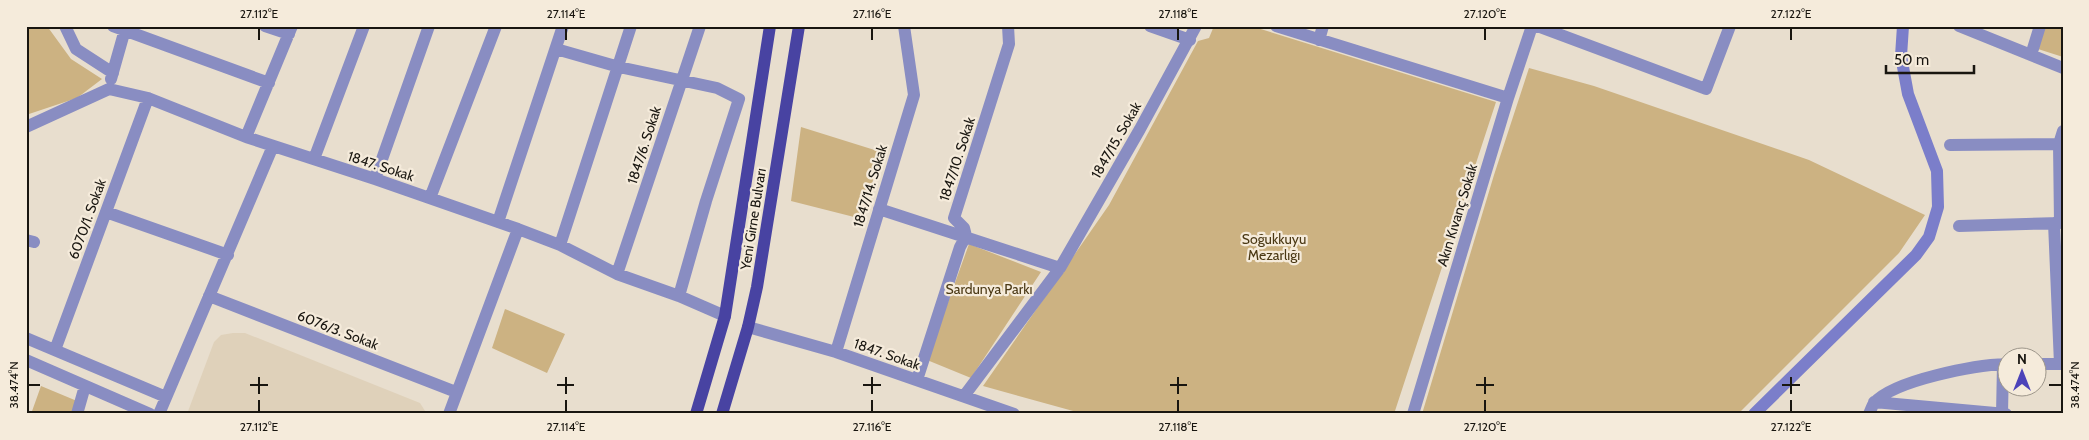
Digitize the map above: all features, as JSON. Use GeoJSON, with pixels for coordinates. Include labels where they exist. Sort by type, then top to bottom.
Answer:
{"type":"FeatureCollection","features":[{"type":"Feature","properties":{"kind":"main road","name":"Yeni Girne Bulvarı"},"geometry":{"type":"LineString","coordinates":[[696,414],[725,316],[770,26]]}},
{"type":"Feature","properties":{"kind":"main road","name":"Yeni Girne Bulvarı"},"geometry":{"type":"LineString","coordinates":[[722,414],[748,327],[757,287],[799,26]]}},
{"type":"Feature","properties":{"kind":"street"},"geometry":{"type":"LineString","coordinates":[[65,26],[76,49],[113,72]]}},
{"type":"Feature","properties":{"kind":"street"},"geometry":{"type":"LineString","coordinates":[[246,137],[290,30],[265,26]]}},
{"type":"Feature","properties":{"kind":"street"},"geometry":{"type":"LineString","coordinates":[[314,160],[364,26]]}},
{"type":"Feature","properties":{"kind":"street"},"geometry":{"type":"LineString","coordinates":[[376,178],[429,26]]}},
{"type":"Feature","properties":{"kind":"street"},"geometry":{"type":"LineString","coordinates":[[430,198],[496,26]]}},
{"type":"Feature","properties":{"kind":"street"},"geometry":{"type":"LineString","coordinates":[[498,222],[563,26]]}},
{"type":"Feature","properties":{"kind":"street"},"geometry":{"type":"LineString","coordinates":[[560,245],[631,26]]}},
{"type":"Feature","properties":{"kind":"street","name":"1847/6. Sokak"},"geometry":{"type":"LineString","coordinates":[[617,274],[700,26]]}},
{"type":"Feature","properties":{"kind":"street","name":"1847/14. Sokak"},"geometry":{"type":"LineString","coordinates":[[836,352],[914,95],[904,26]]}},
{"type":"Feature","properties":{"kind":"street","name":"1847/10. Sokak"},"geometry":{"type":"LineString","coordinates":[[966,236],[964,228],[954,218],[1009,44],[1008,26]]}},
{"type":"Feature","properties":{"kind":"street"},"geometry":{"type":"LineString","coordinates":[[1150,26],[1190,40]]}},
{"type":"Feature","properties":{"kind":"street","name":"1847/15. Sokak"},"geometry":{"type":"LineString","coordinates":[[964,396],[1060,268],[1190,40],[1196,26]]}},
{"type":"Feature","properties":{"kind":"street"},"geometry":{"type":"LineString","coordinates":[[1276,26],[1508,98]]}},
{"type":"Feature","properties":{"kind":"street"},"geometry":{"type":"LineString","coordinates":[[1319,40],[1323,26]]}},
{"type":"Feature","properties":{"kind":"street","name":"Akın Kıvanç Sokak"},"geometry":{"type":"LineString","coordinates":[[1413,414],[1508,98],[1532,26]]}},
{"type":"Feature","properties":{"kind":"street"},"geometry":{"type":"LineString","coordinates":[[1537,26],[1706,89],[1730,26]]}},
{"type":"Feature","properties":{"kind":"street"},"geometry":{"type":"LineString","coordinates":[[1959,26],[2063,68]]}},
{"type":"Feature","properties":{"kind":"street"},"geometry":{"type":"LineString","coordinates":[[2031,55],[2040,26]]}},
{"type":"Feature","properties":{"kind":"street"},"geometry":{"type":"LineString","coordinates":[[26,127],[109,89],[121,28],[269,83]]}},
{"type":"Feature","properties":{"kind":"street"},"geometry":{"type":"LineString","coordinates":[[556,49],[619,67],[717,88],[739,99],[706,201],[679,296]]}},
{"type":"Feature","properties":{"kind":"street","name":"1847. Sokak"},"geometry":{"type":"LineString","coordinates":[[109,89],[148,98],[246,137],[376,178],[518,229],[560,245],[617,274],[679,296],[725,316]]}},
{"type":"Feature","properties":{"kind":"street","name":"6070/1. Sokak"},"geometry":{"type":"LineString","coordinates":[[55,350],[148,98]]}},
{"type":"Feature","properties":{"kind":"street"},"geometry":{"type":"LineString","coordinates":[[1959,226],[2060,223],[2059,144],[2063,131]]}},
{"type":"Feature","properties":{"kind":"street"},"geometry":{"type":"LineString","coordinates":[[1950,145],[2059,144]]}},
{"type":"Feature","properties":{"kind":"street"},"geometry":{"type":"LineString","coordinates":[[159,414],[273,146]]}},
{"type":"Feature","properties":{"kind":"street"},"geometry":{"type":"LineString","coordinates":[[879,209],[1060,268]]}},
{"type":"Feature","properties":{"kind":"street"},"geometry":{"type":"LineString","coordinates":[[106,212],[228,254]]}},
{"type":"Feature","properties":{"kind":"street"},"geometry":{"type":"LineString","coordinates":[[2046,364],[2061,364],[2054,223]]}},
{"type":"Feature","properties":{"kind":"street"},"geometry":{"type":"LineString","coordinates":[[450,414],[456,392],[518,229]]}},
{"type":"Feature","properties":{"kind":"street"},"geometry":{"type":"LineString","coordinates":[[917,380],[960,247],[966,236]]}},
{"type":"Feature","properties":{"kind":"street","name":"6076/3. Sokak"},"geometry":{"type":"LineString","coordinates":[[209,296],[456,392]]}},
{"type":"Feature","properties":{"kind":"street","name":"1847. Sokak"},"geometry":{"type":"LineString","coordinates":[[748,327],[836,352],[1014,414]]}},
{"type":"Feature","properties":{"kind":"street"},"geometry":{"type":"LineString","coordinates":[[26,338],[166,397]]}},
{"type":"Feature","properties":{"kind":"street"},"geometry":{"type":"LineString","coordinates":[[26,360],[150,414]]}},
{"type":"Feature","properties":{"kind":"street"},"geometry":{"type":"LineString","coordinates":[[1871,409],[1897,388],[1927,377],[1996,366]]}},
{"type":"Feature","properties":{"kind":"street"},"geometry":{"type":"LineString","coordinates":[[77,414],[85,386]]}},
{"type":"Feature","properties":{"kind":"street"},"geometry":{"type":"LineString","coordinates":[[1871,409],[2003,414],[2004,398]]}},
{"type":"Feature","properties":{"kind":"shaded area"},"geometry":{"type":"Polygon","coordinates":[[[245,333],[420,403],[427,414],[187,414],[214,342],[221,335],[245,333]]]}},
{"type":"Feature","properties":{"kind":"green space"},"geometry":{"type":"Polygon","coordinates":[[[26,26],[47,26],[71,59],[102,79],[77,98],[26,115],[26,26]]]}},
{"type":"Feature","properties":{"kind":"green space","name":"Soğukkuyu Mezarlığı"},"geometry":{"type":"Polygon","coordinates":[[[1214,26],[1251,26],[1496,102],[1394,414],[1084,414],[983,386],[1109,205],[1198,41],[1209,38],[1214,26]]]}},
{"type":"Feature","properties":{"kind":"green space"},"geometry":{"type":"Polygon","coordinates":[[[2045,26],[2063,26],[2063,57],[2038,49],[2045,26]]]}},
{"type":"Feature","properties":{"kind":"green space"},"geometry":{"type":"Polygon","coordinates":[[[1529,68],[1594,86],[1809,160],[1925,215],[1899,253],[1738,414],[1422,414],[1494,175],[1529,68]]]}},
{"type":"Feature","properties":{"kind":"green space"},"geometry":{"type":"Polygon","coordinates":[[[801,127],[881,152],[862,219],[791,201],[801,127]]]}},
{"type":"Feature","properties":{"kind":"green space","name":"Sardunya Parkı"},"geometry":{"type":"Polygon","coordinates":[[[969,244],[1041,272],[971,378],[927,360],[969,244]]]}},
{"type":"Feature","properties":{"kind":"green space"},"geometry":{"type":"Polygon","coordinates":[[[505,309],[565,334],[547,373],[492,348],[505,309]]]}},
{"type":"Feature","properties":{"kind":"green space"},"geometry":{"type":"Polygon","coordinates":[[[41,386],[77,401],[73,414],[31,414],[41,386]]]}},
{"type":"Feature","properties":{"kind":"waterway"},"geometry":{"type":"LineString","coordinates":[[1754,414],[1916,255],[1929,237],[1938,207],[1937,171],[1908,94],[1901,56],[1903,26]]}}]}
